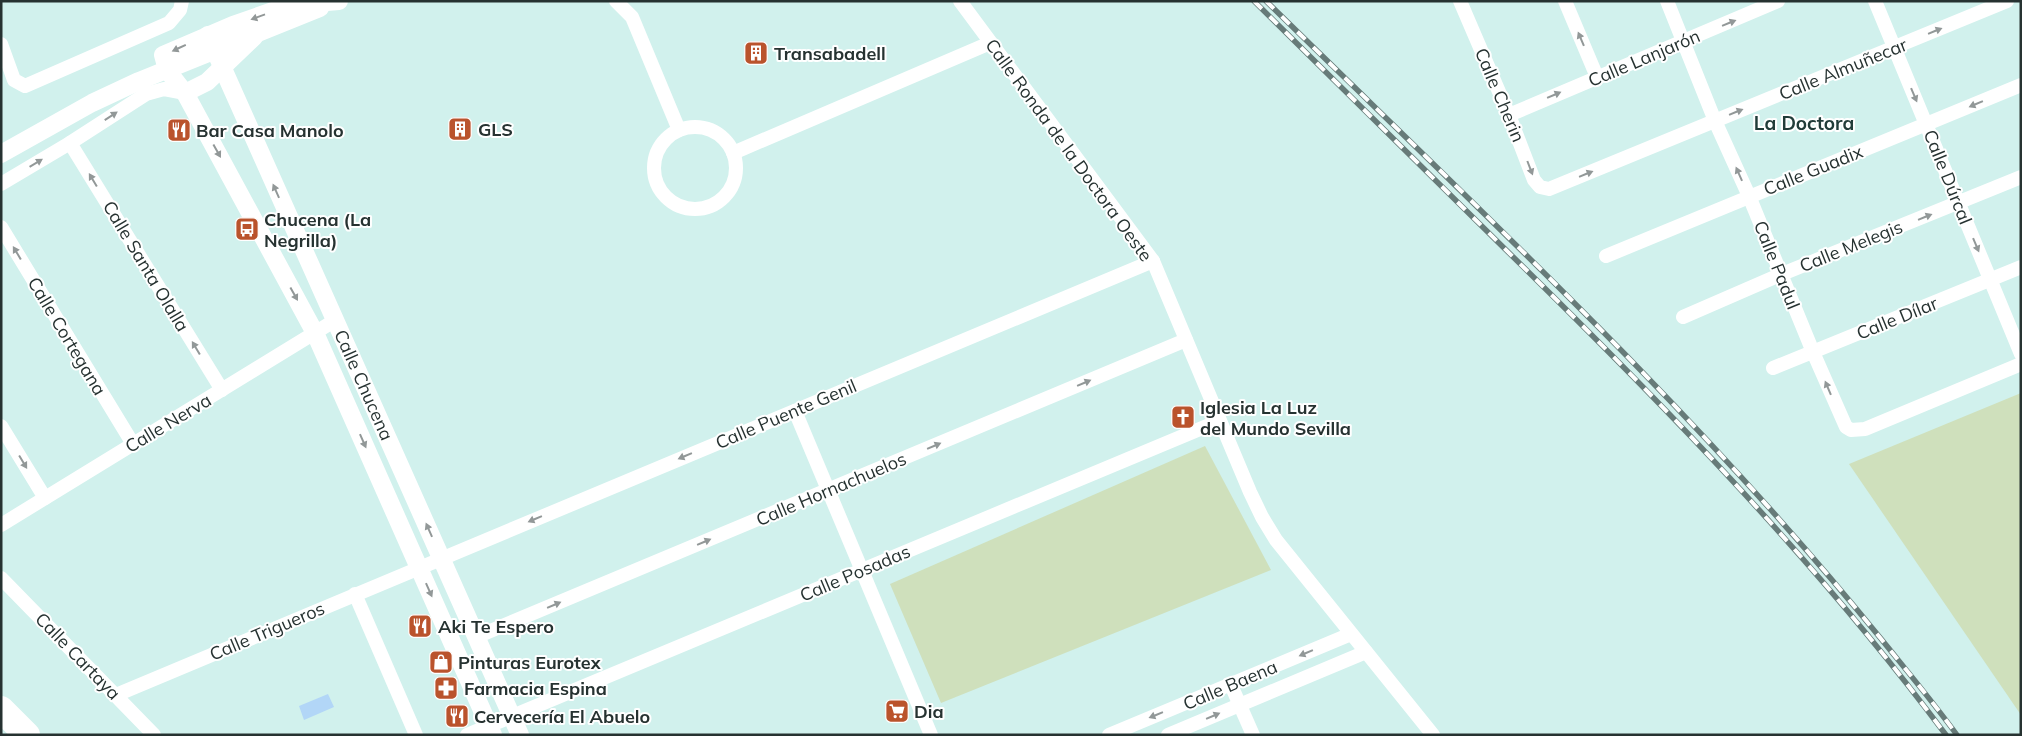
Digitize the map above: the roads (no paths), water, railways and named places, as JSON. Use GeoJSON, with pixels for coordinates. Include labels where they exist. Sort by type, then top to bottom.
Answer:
{"type":"FeatureCollection","features":[{"type":"Feature","properties":{"kind":"highway"},"geometry":{"type":"LineString","coordinates":[[1,709],[27,735]]}},
{"type":"Feature","properties":{"kind":"street"},"geometry":{"type":"LineString","coordinates":[[1,44],[14,80],[25,86],[169,23],[180,10],[182,1]]}},
{"type":"Feature","properties":{"kind":"street"},"geometry":{"type":"LineString","coordinates":[[211,43],[258,32],[339,1]]}},
{"type":"Feature","properties":{"kind":"street"},"geometry":{"type":"LineString","coordinates":[[1,154],[92,103],[167,70],[211,43],[290,5],[339,1]]}},
{"type":"Feature","properties":{"kind":"street"},"geometry":{"type":"LineString","coordinates":[[616,1],[632,17],[679,130]]}},
{"type":"Feature","properties":{"kind":"street"},"geometry":{"type":"LineString","coordinates":[[632,1],[632,17]]}},
{"type":"Feature","properties":{"kind":"street","name":"Calle Ronda de la Doctora Oeste"},"geometry":{"type":"LineString","coordinates":[[960,1],[1153,261],[1262,517],[1276,540],[1433,735]]}},
{"type":"Feature","properties":{"kind":"street","name":"Calle Cherin"},"geometry":{"type":"LineString","coordinates":[[1460,1],[1510,115],[1534,180],[1540,187]]}},
{"type":"Feature","properties":{"kind":"street"},"geometry":{"type":"LineString","coordinates":[[1565,1],[1598,77]]}},
{"type":"Feature","properties":{"kind":"street","name":"Calle Padul"},"geometry":{"type":"LineString","coordinates":[[1667,1],[1715,121],[1749,196],[1812,352],[1842,420],[1852,430],[1865,429],[2021,364]]}},
{"type":"Feature","properties":{"kind":"street","name":"Calle Dúrcal"},"geometry":{"type":"LineString","coordinates":[[1875,1],[2021,354]]}},
{"type":"Feature","properties":{"kind":"street","name":"Calle Almuñecar"},"geometry":{"type":"LineString","coordinates":[[1540,187],[1549,189],[2007,1]]}},
{"type":"Feature","properties":{"kind":"street","name":"Calle Lanjarón"},"geometry":{"type":"LineString","coordinates":[[1510,115],[1770,3]]}},
{"type":"Feature","properties":{"kind":"street"},"geometry":{"type":"LineString","coordinates":[[1,184],[70,143],[146,94],[164,90],[185,93],[207,82],[258,32]]}},
{"type":"Feature","properties":{"kind":"street","name":"Calle Chucena"},"geometry":{"type":"LineString","coordinates":[[211,43],[520,735]]}},
{"type":"Feature","properties":{"kind":"street"},"geometry":{"type":"LineString","coordinates":[[733,153],[990,43]]}},
{"type":"Feature","properties":{"kind":"street","name":"Calle Chucena"},"geometry":{"type":"LineString","coordinates":[[167,70],[185,93],[315,332],[492,730]]}},
{"type":"Feature","properties":{"kind":"street","name":"Calle Guadix"},"geometry":{"type":"LineString","coordinates":[[1606,256],[2021,85]]}},
{"type":"Feature","properties":{"kind":"street"},"geometry":{"type":"LineString","coordinates":[[692,126],[705,128],[717,133],[727,142],[733,153],[736,167],[734,180],[727,193],[717,202],[704,208],[692,209],[671,201],[662,193],[656,183],[655,158],[660,146],[668,136],[679,130],[692,126]]}},
{"type":"Feature","properties":{"kind":"street"},"geometry":{"type":"LineString","coordinates":[[1,147],[40,131]]}},
{"type":"Feature","properties":{"kind":"street","name":"Calle Santa Olalla"},"geometry":{"type":"LineString","coordinates":[[70,143],[222,390]]}},
{"type":"Feature","properties":{"kind":"street","name":"Calle Melegis"},"geometry":{"type":"LineString","coordinates":[[1683,317],[1782,274],[2021,177]]}},
{"type":"Feature","properties":{"kind":"street","name":"Calle Cortegana"},"geometry":{"type":"LineString","coordinates":[[1,227],[133,444]]}},
{"type":"Feature","properties":{"kind":"street","name":"Calle Puente Genil"},"geometry":{"type":"LineString","coordinates":[[419,568],[1153,261]]}},
{"type":"Feature","properties":{"kind":"street","name":"Calle Dílar"},"geometry":{"type":"LineString","coordinates":[[1773,368],[2021,267]]}},
{"type":"Feature","properties":{"kind":"street","name":"Calle Nerva"},"geometry":{"type":"LineString","coordinates":[[1,525],[334,321]]}},
{"type":"Feature","properties":{"kind":"street","name":"Calle Hornachuelos"},"geometry":{"type":"LineString","coordinates":[[476,637],[1186,340]]}},
{"type":"Feature","properties":{"kind":"street"},"geometry":{"type":"LineString","coordinates":[[795,410],[931,735]]}},
{"type":"Feature","properties":{"kind":"street","name":"Calle Posadas"},"geometry":{"type":"LineString","coordinates":[[467,735],[492,730],[512,717],[1220,421]]}},
{"type":"Feature","properties":{"kind":"street"},"geometry":{"type":"LineString","coordinates":[[1,426],[45,498]]}},
{"type":"Feature","properties":{"kind":"street","name":"Calle Trigueros"},"geometry":{"type":"LineString","coordinates":[[116,695],[419,568]]}},
{"type":"Feature","properties":{"kind":"street","name":"Calle Cartaya"},"geometry":{"type":"LineString","coordinates":[[1,578],[154,735]]}},
{"type":"Feature","properties":{"kind":"street"},"geometry":{"type":"LineString","coordinates":[[355,594],[416,735]]}},
{"type":"Feature","properties":{"kind":"street","name":"Calle Baena"},"geometry":{"type":"LineString","coordinates":[[1108,735],[1351,634]]}},
{"type":"Feature","properties":{"kind":"street","name":"Calle Baena"},"geometry":{"type":"LineString","coordinates":[[1168,735],[1366,652]]}},
{"type":"Feature","properties":{"kind":"street"},"geometry":{"type":"LineString","coordinates":[[1231,684],[1253,735]]}},
{"type":"Feature","properties":{"kind":"water"},"geometry":{"type":"Polygon","coordinates":[[[328,694],[334,707],[304,720],[299,706],[328,694]]]}},
{"type":"Feature","properties":{"kind":"railway"},"geometry":{"type":"LineString","coordinates":[[1254,1],[1620,363],[1734,482],[1843,606],[1946,735]]}},
{"type":"Feature","properties":{"kind":"railway"},"geometry":{"type":"LineString","coordinates":[[1266,1],[1504,233],[1661,391],[1737,472],[1810,555],[1882,640],[1957,735]]}},
{"type":"Feature","properties":{"kind":"place","name":"Transabadell"},"geometry":{"type":"Point","coordinates":[756,53]}},
{"type":"Feature","properties":{"kind":"place","name":"GLS"},"geometry":{"type":"Point","coordinates":[460,129]}},
{"type":"Feature","properties":{"kind":"place","name":"Bar Casa Manolo"},"geometry":{"type":"Point","coordinates":[179,130]}},
{"type":"Feature","properties":{"kind":"place","name":"Chucena (La Negrilla)"},"geometry":{"type":"Point","coordinates":[247,229]}},
{"type":"Feature","properties":{"kind":"place","name":"Iglesia La Luz del Mundo Sevilla"},"geometry":{"type":"Point","coordinates":[1183,417]}},
{"type":"Feature","properties":{"kind":"place","name":"Aki Te Espero"},"geometry":{"type":"Point","coordinates":[420,626]}},
{"type":"Feature","properties":{"kind":"place","name":"Pinturas Eurotex"},"geometry":{"type":"Point","coordinates":[441,662]}},
{"type":"Feature","properties":{"kind":"place","name":"Farmacia Espina"},"geometry":{"type":"Point","coordinates":[446,688]}},
{"type":"Feature","properties":{"kind":"place","name":"Dia"},"geometry":{"type":"Point","coordinates":[897,711]}},
{"type":"Feature","properties":{"kind":"place","name":"Cervecería El Abuelo"},"geometry":{"type":"Point","coordinates":[457,716]}},
{"type":"Feature","properties":{"kind":"district","name":"La Doctora"},"geometry":{"type":"Point","coordinates":[1804,123]}}]}
